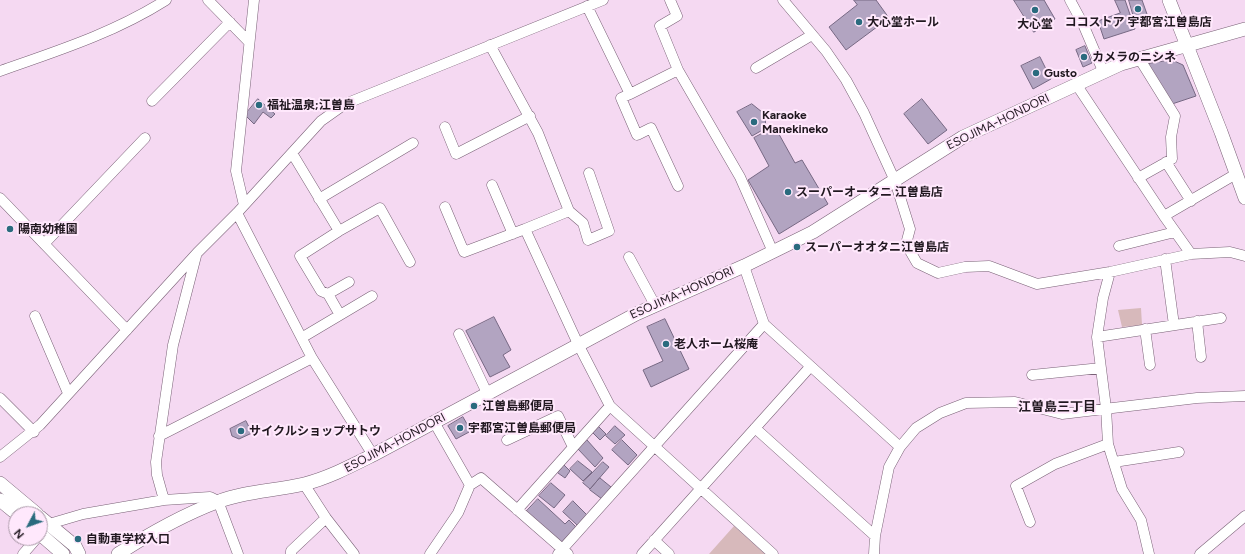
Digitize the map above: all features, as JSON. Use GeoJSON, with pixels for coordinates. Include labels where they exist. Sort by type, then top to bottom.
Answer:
{"type":"FeatureCollection","features":[{"type":"Feature","properties":{"kind":"street"},"geometry":{"type":"LineString","coordinates":[[0,71],[95,38],[148,11],[166,0]]}},
{"type":"Feature","properties":{"kind":"street"},"geometry":{"type":"LineString","coordinates":[[208,0],[249,42]]}},
{"type":"Feature","properties":{"kind":"street"},"geometry":{"type":"LineString","coordinates":[[254,0],[236,171],[241,209],[312,358],[374,455]]}},
{"type":"Feature","properties":{"kind":"street"},"geometry":{"type":"LineString","coordinates":[[0,457],[34,432],[197,253],[241,209],[321,121],[345,104],[603,0]]}},
{"type":"Feature","properties":{"kind":"street"},"geometry":{"type":"LineString","coordinates":[[670,0],[677,16],[660,26],[678,70],[740,177],[774,252]]}},
{"type":"Feature","properties":{"kind":"street"},"geometry":{"type":"LineString","coordinates":[[783,0],[846,80],[864,113],[895,180],[910,229],[906,244],[917,263],[927,269],[938,273],[966,267],[989,266],[1037,284],[1110,272],[1191,254],[1230,252],[1245,256]]}},
{"type":"Feature","properties":{"kind":"street"},"geometry":{"type":"LineString","coordinates":[[1070,0],[1083,24],[1103,71]]}},
{"type":"Feature","properties":{"kind":"street"},"geometry":{"type":"LineString","coordinates":[[1169,0],[1245,198]]}},
{"type":"Feature","properties":{"kind":"street"},"geometry":{"type":"LineString","coordinates":[[587,6],[630,94]]}},
{"type":"Feature","properties":{"kind":"street"},"geometry":{"type":"LineString","coordinates":[[152,101],[230,22]]}},
{"type":"Feature","properties":{"kind":"street","name":"ESOJIMA-HONDORI"},"geometry":{"type":"LineString","coordinates":[[118,554],[160,529],[218,501],[260,491],[304,484],[338,472],[374,455],[578,344],[655,305],[774,252],[830,223],[963,137],[1103,71],[1139,58],[1245,29]]}},
{"type":"Feature","properties":{"kind":"street"},"geometry":{"type":"LineString","coordinates":[[756,68],[812,35]]}},
{"type":"Feature","properties":{"kind":"street"},"geometry":{"type":"LineString","coordinates":[[490,46],[530,116],[569,212],[583,223],[588,240],[609,231],[589,173]]}},
{"type":"Feature","properties":{"kind":"street"},"geometry":{"type":"LineString","coordinates":[[1138,178],[1172,159],[1170,137],[1175,116],[1139,58]]}},
{"type":"Feature","properties":{"kind":"street"},"geometry":{"type":"LineString","coordinates":[[678,70],[621,98],[637,135],[651,128],[678,186]]}},
{"type":"Feature","properties":{"kind":"street"},"geometry":{"type":"LineString","coordinates":[[1076,84],[1138,178],[1191,254]]}},
{"type":"Feature","properties":{"kind":"street"},"geometry":{"type":"LineString","coordinates":[[445,127],[456,154],[530,116]]}},
{"type":"Feature","properties":{"kind":"street"},"geometry":{"type":"LineString","coordinates":[[44,244],[145,138]]}},
{"type":"Feature","properties":{"kind":"street"},"geometry":{"type":"LineString","coordinates":[[319,199],[413,143]]}},
{"type":"Feature","properties":{"kind":"street"},"geometry":{"type":"LineString","coordinates":[[292,153],[339,231]]}},
{"type":"Feature","properties":{"kind":"street"},"geometry":{"type":"LineString","coordinates":[[1166,162],[1191,200]]}},
{"type":"Feature","properties":{"kind":"street"},"geometry":{"type":"LineString","coordinates":[[1164,216],[1236,174]]}},
{"type":"Feature","properties":{"kind":"street"},"geometry":{"type":"LineString","coordinates":[[492,185],[513,234]]}},
{"type":"Feature","properties":{"kind":"street"},"geometry":{"type":"LineString","coordinates":[[0,198],[127,330]]}},
{"type":"Feature","properties":{"kind":"street"},"geometry":{"type":"LineString","coordinates":[[445,207],[464,252],[569,212]]}},
{"type":"Feature","properties":{"kind":"street"},"geometry":{"type":"LineString","coordinates":[[340,315],[328,294],[321,291],[300,256],[339,231],[380,208],[410,262]]}},
{"type":"Feature","properties":{"kind":"street"},"geometry":{"type":"LineString","coordinates":[[525,229],[578,344],[610,406],[773,554]]}},
{"type":"Feature","properties":{"kind":"street"},"geometry":{"type":"LineString","coordinates":[[1119,246],[1175,232]]}},
{"type":"Feature","properties":{"kind":"street"},"geometry":{"type":"LineString","coordinates":[[164,500],[156,475],[159,436],[172,345],[197,253]]}},
{"type":"Feature","properties":{"kind":"street"},"geometry":{"type":"LineString","coordinates":[[629,257],[655,305]]}},
{"type":"Feature","properties":{"kind":"street"},"geometry":{"type":"LineString","coordinates":[[1165,259],[1174,325]]}},
{"type":"Feature","properties":{"kind":"street"},"geometry":{"type":"LineString","coordinates":[[744,266],[764,324],[900,448]]}},
{"type":"Feature","properties":{"kind":"street"},"geometry":{"type":"LineString","coordinates":[[1110,272],[1103,298],[1097,337],[1106,408],[1108,444],[1122,489],[1141,520],[1149,554]]}},
{"type":"Feature","properties":{"kind":"street"},"geometry":{"type":"LineString","coordinates":[[328,294],[349,282]]}},
{"type":"Feature","properties":{"kind":"street"},"geometry":{"type":"LineString","coordinates":[[302,337],[372,296]]}},
{"type":"Feature","properties":{"kind":"street"},"geometry":{"type":"LineString","coordinates":[[35,316],[68,393]]}},
{"type":"Feature","properties":{"kind":"street"},"geometry":{"type":"LineString","coordinates":[[1097,337],[1221,318]]}},
{"type":"Feature","properties":{"kind":"street"},"geometry":{"type":"LineString","coordinates":[[1197,321],[1201,357]]}},
{"type":"Feature","properties":{"kind":"street"},"geometry":{"type":"LineString","coordinates":[[430,554],[458,513],[470,485],[481,478],[563,553],[764,324]]}},
{"type":"Feature","properties":{"kind":"street"},"geometry":{"type":"LineString","coordinates":[[1145,329],[1150,365]]}},
{"type":"Feature","properties":{"kind":"street"},"geometry":{"type":"LineString","coordinates":[[460,334],[487,393]]}},
{"type":"Feature","properties":{"kind":"street"},"geometry":{"type":"LineString","coordinates":[[159,436],[312,358]]}},
{"type":"Feature","properties":{"kind":"street"},"geometry":{"type":"LineString","coordinates":[[642,554],[810,367]]}},
{"type":"Feature","properties":{"kind":"street"},"geometry":{"type":"LineString","coordinates":[[1032,375],[1101,368]]}},
{"type":"Feature","properties":{"kind":"street"},"geometry":{"type":"LineString","coordinates":[[874,554],[875,536],[885,484],[890,467],[900,448],[916,428],[940,413],[966,404],[1015,402],[1062,414],[1197,398],[1245,396]]}},
{"type":"Feature","properties":{"kind":"street"},"geometry":{"type":"LineString","coordinates":[[0,398],[34,432]]}},
{"type":"Feature","properties":{"kind":"street"},"geometry":{"type":"LineString","coordinates":[[517,510],[610,406]]}},
{"type":"Feature","properties":{"kind":"street"},"geometry":{"type":"LineString","coordinates":[[507,440],[558,416],[573,447]]}},
{"type":"Feature","properties":{"kind":"street"},"geometry":{"type":"LineString","coordinates":[[434,422],[470,485]]}},
{"type":"Feature","properties":{"kind":"street"},"geometry":{"type":"LineString","coordinates":[[755,428],[875,536]]}},
{"type":"Feature","properties":{"kind":"street"},"geometry":{"type":"LineString","coordinates":[[1030,522],[1016,486],[1055,464],[1108,444]]}},
{"type":"Feature","properties":{"kind":"street"},"geometry":{"type":"LineString","coordinates":[[1114,462],[1179,452]]}},
{"type":"Feature","properties":{"kind":"street"},"geometry":{"type":"LineString","coordinates":[[0,483],[27,506]]}},
{"type":"Feature","properties":{"kind":"street"},"geometry":{"type":"LineString","coordinates":[[304,484],[326,518],[354,554]]}},
{"type":"Feature","properties":{"kind":"street"},"geometry":{"type":"LineString","coordinates":[[48,520],[164,500],[210,497],[218,501],[238,554]]}},
{"type":"Feature","properties":{"kind":"street"},"geometry":{"type":"LineString","coordinates":[[0,500],[8,507]]}},
{"type":"Feature","properties":{"kind":"street"},"geometry":{"type":"LineString","coordinates":[[1200,554],[1245,516]]}},
{"type":"Feature","properties":{"kind":"street"},"geometry":{"type":"LineString","coordinates":[[291,554],[291,551],[326,518]]}},
{"type":"Feature","properties":{"kind":"street"},"geometry":{"type":"LineString","coordinates":[[48,524],[75,546],[79,554]]}},
{"type":"Feature","properties":{"kind":"street"},"geometry":{"type":"LineString","coordinates":[[654,540],[669,554]]}},
{"type":"Feature","properties":{"kind":"street"},"geometry":{"type":"LineString","coordinates":[[48,541],[63,554]]}},
{"type":"Feature","properties":{"kind":"street"},"geometry":{"type":"LineString","coordinates":[[23,554],[30,546]]}},
{"type":"Feature","properties":{"kind":"shaded area"},"geometry":{"type":"Polygon","coordinates":[[[1141,308],[1142,325],[1122,327],[1118,310],[1141,308]]]}},
{"type":"Feature","properties":{"kind":"shaded area"},"geometry":{"type":"Polygon","coordinates":[[[734,526],[765,554],[709,554],[734,526]]]}},
{"type":"Feature","properties":{"kind":"building","name":"大心堂ホール"},"geometry":{"type":"Polygon","coordinates":[[[854,0],[876,0],[889,18],[846,50],[829,27],[857,5],[854,0]]]}},
{"type":"Feature","properties":{"kind":"building","name":"大心堂"},"geometry":{"type":"Polygon","coordinates":[[[1014,0],[1044,0],[1055,19],[1034,32],[1014,0]]]}},
{"type":"Feature","properties":{"kind":"building"},"geometry":{"type":"Polygon","coordinates":[[[1115,0],[1125,0],[1135,29],[1104,39],[1098,21],[1120,13],[1115,0]]]}},
{"type":"Feature","properties":{"kind":"building","name":"ココストア 宇都宮江曽島店"},"geometry":{"type":"Polygon","coordinates":[[[1129,0],[1142,0],[1148,17],[1135,21],[1129,0]]]}},
{"type":"Feature","properties":{"kind":"building","name":"カメラのニシネ"},"geometry":{"type":"Polygon","coordinates":[[[1085,46],[1092,63],[1083,67],[1076,50],[1085,46]]]}},
{"type":"Feature","properties":{"kind":"building","name":"Gusto"},"geometry":{"type":"Polygon","coordinates":[[[1040,57],[1051,79],[1033,89],[1021,66],[1040,57]]]}},
{"type":"Feature","properties":{"kind":"building"},"geometry":{"type":"Polygon","coordinates":[[[1172,60],[1183,65],[1196,96],[1172,104],[1148,64],[1172,60]]]}},
{"type":"Feature","properties":{"kind":"building","name":"福祉温泉;江曽島"},"geometry":{"type":"Polygon","coordinates":[[[258,99],[275,114],[271,118],[263,112],[254,124],[245,115],[258,99]]]}},
{"type":"Feature","properties":{"kind":"building"},"geometry":{"type":"Polygon","coordinates":[[[922,99],[947,130],[928,144],[904,114],[922,99]]]}},
{"type":"Feature","properties":{"kind":"building","name":"Karaoke Manekineko"},"geometry":{"type":"Polygon","coordinates":[[[752,104],[762,112],[765,117],[766,128],[752,136],[737,112],[752,104]]]}},
{"type":"Feature","properties":{"kind":"building","name":"スーパーオータニ 江曽島店"},"geometry":{"type":"Polygon","coordinates":[[[775,127],[795,163],[802,160],[828,204],[779,234],[748,180],[769,166],[754,138],[775,127]]]}},
{"type":"Feature","properties":{"kind":"building"},"geometry":{"type":"Polygon","coordinates":[[[494,317],[511,350],[503,355],[510,367],[490,377],[466,331],[494,317]]]}},
{"type":"Feature","properties":{"kind":"building","name":"老人ホーム桜庵"},"geometry":{"type":"Polygon","coordinates":[[[665,319],[689,369],[651,387],[643,370],[663,361],[647,327],[665,319]]]}},
{"type":"Feature","properties":{"kind":"building","name":"宇都宮江曽島郵便局"},"geometry":{"type":"Polygon","coordinates":[[[463,417],[471,431],[456,439],[448,426],[463,417]]]}},
{"type":"Feature","properties":{"kind":"building","name":"サイクルショップサトウ"},"geometry":{"type":"Polygon","coordinates":[[[246,421],[252,433],[239,439],[232,436],[230,429],[246,421]]]}},
{"type":"Feature","properties":{"kind":"building"},"geometry":{"type":"Polygon","coordinates":[[[615,426],[625,435],[615,444],[606,436],[615,426]]]}},
{"type":"Feature","properties":{"kind":"building"},"geometry":{"type":"Polygon","coordinates":[[[599,427],[606,434],[600,440],[593,433],[599,427]]]}},
{"type":"Feature","properties":{"kind":"building"},"geometry":{"type":"Polygon","coordinates":[[[587,440],[603,458],[595,467],[578,449],[587,440]]]}},
{"type":"Feature","properties":{"kind":"building"},"geometry":{"type":"Polygon","coordinates":[[[622,440],[637,455],[628,465],[612,450],[622,440]]]}},
{"type":"Feature","properties":{"kind":"building"},"geometry":{"type":"Polygon","coordinates":[[[578,461],[592,472],[583,481],[570,469],[578,461]]]}},
{"type":"Feature","properties":{"kind":"building"},"geometry":{"type":"Polygon","coordinates":[[[603,462],[609,467],[590,489],[583,483],[603,462]]]}},
{"type":"Feature","properties":{"kind":"building"},"geometry":{"type":"Polygon","coordinates":[[[564,465],[570,471],[565,478],[558,473],[564,465]]]}},
{"type":"Feature","properties":{"kind":"building"},"geometry":{"type":"Polygon","coordinates":[[[600,478],[611,487],[602,499],[590,490],[600,478]]]}},
{"type":"Feature","properties":{"kind":"building"},"geometry":{"type":"Polygon","coordinates":[[[551,483],[565,495],[554,508],[539,496],[551,483]]]}},
{"type":"Feature","properties":{"kind":"building"},"geometry":{"type":"Polygon","coordinates":[[[538,499],[565,524],[569,520],[576,527],[561,543],[525,513],[538,499]]]}},
{"type":"Feature","properties":{"kind":"building"},"geometry":{"type":"Polygon","coordinates":[[[573,501],[587,515],[577,525],[563,512],[573,501]]]}},
{"type":"Feature","properties":{"kind":"place","name":"ココストア 宇都宮江曽島店"},"geometry":{"type":"Point","coordinates":[1138,9]}},
{"type":"Feature","properties":{"kind":"place","name":"大心堂"},"geometry":{"type":"Point","coordinates":[1035,10]}},
{"type":"Feature","properties":{"kind":"place","name":"大心堂ホール"},"geometry":{"type":"Point","coordinates":[859,22]}},
{"type":"Feature","properties":{"kind":"place","name":"カメラのニシネ"},"geometry":{"type":"Point","coordinates":[1084,57]}},
{"type":"Feature","properties":{"kind":"place","name":"Gusto"},"geometry":{"type":"Point","coordinates":[1036,73]}},
{"type":"Feature","properties":{"kind":"place","name":"福祉温泉;江曽島"},"geometry":{"type":"Point","coordinates":[259,105]}},
{"type":"Feature","properties":{"kind":"place","name":"Karaoke Manekineko"},"geometry":{"type":"Point","coordinates":[754,122]}},
{"type":"Feature","properties":{"kind":"place","name":"スーパーオータニ 江曽島店"},"geometry":{"type":"Point","coordinates":[788,192]}},
{"type":"Feature","properties":{"kind":"place","name":"陽南幼稚園"},"geometry":{"type":"Point","coordinates":[10,229]}},
{"type":"Feature","properties":{"kind":"place","name":"スーパーオオタニ江曽島店"},"geometry":{"type":"Point","coordinates":[797,247]}},
{"type":"Feature","properties":{"kind":"place","name":"老人ホーム桜庵"},"geometry":{"type":"Point","coordinates":[666,344]}},
{"type":"Feature","properties":{"kind":"place","name":"江曽島郵便局"},"geometry":{"type":"Point","coordinates":[474,406]}},
{"type":"Feature","properties":{"kind":"place","name":"宇都宮江曽島郵便局"},"geometry":{"type":"Point","coordinates":[460,428]}},
{"type":"Feature","properties":{"kind":"place","name":"サイクルショップサトウ"},"geometry":{"type":"Point","coordinates":[241,431]}},
{"type":"Feature","properties":{"kind":"place","name":"自動車学校入口"},"geometry":{"type":"Point","coordinates":[78,539]}},
{"type":"Feature","properties":{"kind":"district","name":"江曽島三丁目"},"geometry":{"type":"Point","coordinates":[1057,407]}}]}
